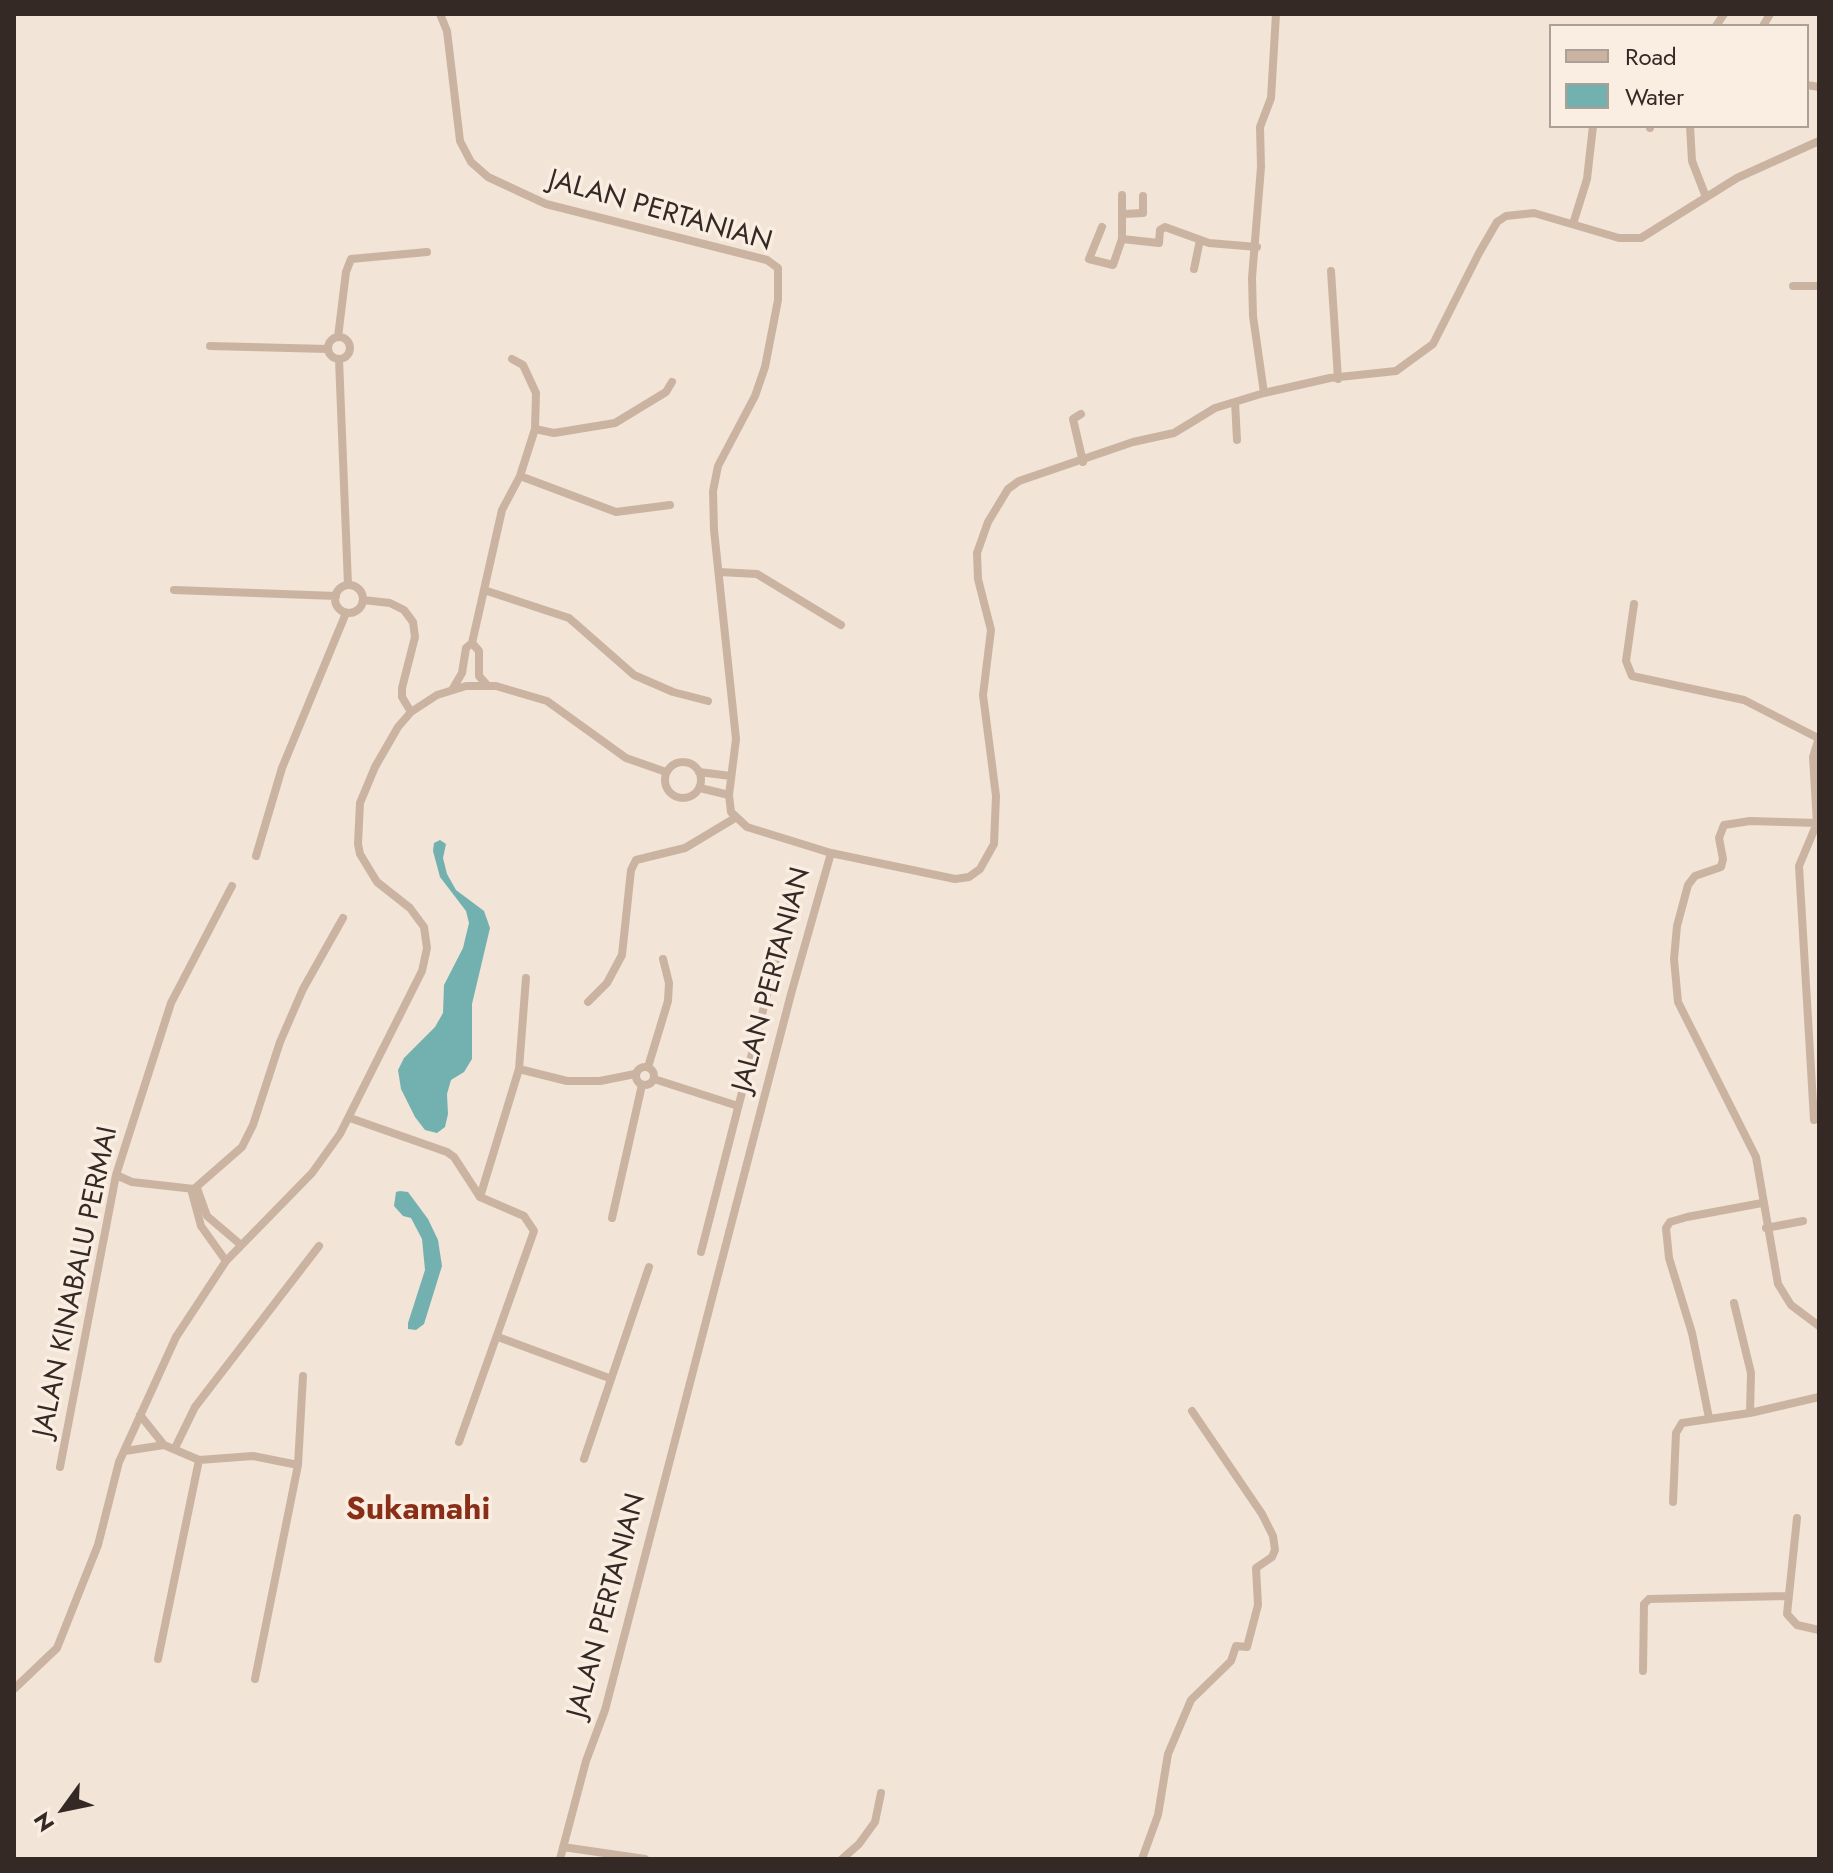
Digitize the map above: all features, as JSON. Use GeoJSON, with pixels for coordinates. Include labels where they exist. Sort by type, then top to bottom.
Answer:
{"type":"FeatureCollection","features":[{"type":"Feature","properties":{"kind":"street","name":"JALAN PERTANIAN"},"geometry":{"type":"LineString","coordinates":[[440,14],[447,31],[460,141],[481,173],[546,204],[767,260],[778,268],[781,276],[765,367],[715,480],[714,530],[736,731],[729,795],[735,818],[754,829],[831,853],[791,994],[605,1710],[586,1761],[560,1859]]}},
{"type":"Feature","properties":{"kind":"street"},"geometry":{"type":"LineString","coordinates":[[1264,393],[1252,309],[1260,127],[1271,98],[1276,14]]}},
{"type":"Feature","properties":{"kind":"street"},"geometry":{"type":"LineString","coordinates":[[1573,224],[1587,179],[1593,128]]}},
{"type":"Feature","properties":{"kind":"street"},"geometry":{"type":"LineString","coordinates":[[1690,128],[1692,161],[1706,197]]}},
{"type":"Feature","properties":{"kind":"street"},"geometry":{"type":"LineString","coordinates":[[831,853],[955,879],[969,877],[988,859],[994,844],[996,796],[983,695],[991,630],[978,579],[977,553],[988,522],[1008,489],[1019,481],[1083,462],[1133,442],[1174,433],[1215,408],[1264,393],[1396,371],[1433,344],[1479,253],[1501,218],[1534,213],[1619,238],[1641,238],[1737,178],[1819,141]]}},
{"type":"Feature","properties":{"kind":"street"},"geometry":{"type":"LineString","coordinates":[[1102,227],[1089,259],[1113,265],[1122,239],[1122,195]]}},
{"type":"Feature","properties":{"kind":"street"},"geometry":{"type":"LineString","coordinates":[[1124,214],[1143,213],[1143,196]]}},
{"type":"Feature","properties":{"kind":"street"},"geometry":{"type":"LineString","coordinates":[[1122,239],[1159,243],[1160,230],[1165,227],[1200,240],[1257,247]]}},
{"type":"Feature","properties":{"kind":"street"},"geometry":{"type":"LineString","coordinates":[[1194,269],[1200,240]]}},
{"type":"Feature","properties":{"kind":"street"},"geometry":{"type":"LineString","coordinates":[[338,337],[346,268],[351,259],[427,252]]}},
{"type":"Feature","properties":{"kind":"street"},"geometry":{"type":"LineString","coordinates":[[1331,271],[1338,379]]}},
{"type":"Feature","properties":{"kind":"street"},"geometry":{"type":"LineString","coordinates":[[1793,286],[1819,286]]}},
{"type":"Feature","properties":{"kind":"street"},"geometry":{"type":"LineString","coordinates":[[328,349],[330,341],[338,337],[346,340],[349,348],[346,356],[339,359]]}},
{"type":"Feature","properties":{"kind":"street"},"geometry":{"type":"LineString","coordinates":[[174,590],[336,596],[348,585],[339,359],[328,349],[210,346]]}},
{"type":"Feature","properties":{"kind":"street"},"geometry":{"type":"LineString","coordinates":[[452,690],[462,673],[466,648],[472,643],[502,510],[520,476],[535,429],[536,393],[523,365],[512,359]]}},
{"type":"Feature","properties":{"kind":"street"},"geometry":{"type":"LineString","coordinates":[[535,429],[554,433],[615,423],[666,392],[672,382]]}},
{"type":"Feature","properties":{"kind":"street"},"geometry":{"type":"LineString","coordinates":[[1235,402],[1237,440]]}},
{"type":"Feature","properties":{"kind":"street"},"geometry":{"type":"LineString","coordinates":[[1081,414],[1073,419],[1083,462]]}},
{"type":"Feature","properties":{"kind":"street"},"geometry":{"type":"LineString","coordinates":[[520,476],[616,512],[670,505]]}},
{"type":"Feature","properties":{"kind":"street"},"geometry":{"type":"LineString","coordinates":[[719,572],[757,574],[841,625]]}},
{"type":"Feature","properties":{"kind":"street"},"geometry":{"type":"LineString","coordinates":[[348,585],[357,587],[363,600]]}},
{"type":"Feature","properties":{"kind":"street"},"geometry":{"type":"LineString","coordinates":[[484,590],[569,618],[634,675],[663,689],[708,701]]}},
{"type":"Feature","properties":{"kind":"street"},"geometry":{"type":"LineString","coordinates":[[336,596],[339,608],[346,613],[356,612],[363,600]]}},
{"type":"Feature","properties":{"kind":"street"},"geometry":{"type":"LineString","coordinates":[[363,600],[390,603],[404,610],[413,622],[415,637],[402,688],[402,697],[411,712]]}},
{"type":"Feature","properties":{"kind":"street"},"geometry":{"type":"LineString","coordinates":[[1634,604],[1626,661],[1632,676],[1744,700],[1818,738],[1813,757],[1817,823],[1799,866],[1814,1120]]}},
{"type":"Feature","properties":{"kind":"street"},"geometry":{"type":"LineString","coordinates":[[256,856],[282,768],[346,613]]}},
{"type":"Feature","properties":{"kind":"street"},"geometry":{"type":"LineString","coordinates":[[472,643],[479,651],[479,676],[487,685]]}},
{"type":"Feature","properties":{"kind":"street"},"geometry":{"type":"LineString","coordinates":[[14,1689],[53,1656],[82,1594],[125,1451],[176,1337],[226,1261],[312,1173],[350,1118],[426,959],[424,927],[410,908],[377,882],[360,854],[357,834],[366,788],[390,740],[411,712],[437,695],[487,685],[547,701],[626,758],[666,772]]}},
{"type":"Feature","properties":{"kind":"street"},"geometry":{"type":"LineString","coordinates":[[666,772],[682,762],[692,764],[699,772],[700,788]]}},
{"type":"Feature","properties":{"kind":"street"},"geometry":{"type":"LineString","coordinates":[[666,772],[666,788],[678,798],[689,798],[700,788]]}},
{"type":"Feature","properties":{"kind":"street"},"geometry":{"type":"LineString","coordinates":[[699,772],[731,776]]}},
{"type":"Feature","properties":{"kind":"street"},"geometry":{"type":"LineString","coordinates":[[700,788],[729,795]]}},
{"type":"Feature","properties":{"kind":"street"},"geometry":{"type":"LineString","coordinates":[[588,1002],[607,983],[622,955],[631,870],[636,860],[685,848],[735,818]]}},
{"type":"Feature","properties":{"kind":"street"},"geometry":{"type":"LineString","coordinates":[[1817,823],[1727,823],[1719,832],[1723,859],[1721,867],[1692,879],[1677,926],[1674,959],[1678,1002],[1756,1157],[1778,1284],[1791,1305],[1819,1326]]}},
{"type":"Feature","properties":{"kind":"street"},"geometry":{"type":"LineString","coordinates":[[701,1252],[797,878]]}},
{"type":"Feature","properties":{"kind":"street","name":"JALAN KINABALU PERMAI"},"geometry":{"type":"LineString","coordinates":[[60,1467],[116,1175],[171,1003],[232,886]]}},
{"type":"Feature","properties":{"kind":"street"},"geometry":{"type":"LineString","coordinates":[[194,1189],[242,1147],[303,989],[343,918]]}},
{"type":"Feature","properties":{"kind":"street"},"geometry":{"type":"LineString","coordinates":[[654,1079],[648,1067],[668,1001],[669,983],[663,959]]}},
{"type":"Feature","properties":{"kind":"street"},"geometry":{"type":"LineString","coordinates":[[480,1197],[519,1069],[526,978]]}},
{"type":"Feature","properties":{"kind":"street"},"geometry":{"type":"LineString","coordinates":[[519,1069],[567,1081],[600,1081],[635,1074],[641,1068],[648,1067]]}},
{"type":"Feature","properties":{"kind":"street"},"geometry":{"type":"LineString","coordinates":[[612,1218],[642,1085],[635,1074]]}},
{"type":"Feature","properties":{"kind":"street"},"geometry":{"type":"LineString","coordinates":[[642,1085],[654,1079],[738,1106]]}},
{"type":"Feature","properties":{"kind":"street"},"geometry":{"type":"LineString","coordinates":[[350,1118],[437,1147],[454,1157],[480,1197],[524,1216],[534,1231],[459,1442]]}},
{"type":"Feature","properties":{"kind":"street"},"geometry":{"type":"LineString","coordinates":[[116,1175],[132,1182],[194,1189]]}},
{"type":"Feature","properties":{"kind":"street"},"geometry":{"type":"LineString","coordinates":[[194,1189],[207,1216],[241,1245]]}},
{"type":"Feature","properties":{"kind":"street"},"geometry":{"type":"LineString","coordinates":[[194,1189],[201,1226],[226,1261]]}},
{"type":"Feature","properties":{"kind":"street"},"geometry":{"type":"LineString","coordinates":[[1709,1418],[1692,1333],[1669,1258],[1666,1228],[1670,1222],[1687,1217],[1762,1203]]}},
{"type":"Feature","properties":{"kind":"street"},"geometry":{"type":"LineString","coordinates":[[1766,1228],[1803,1221]]}},
{"type":"Feature","properties":{"kind":"street"},"geometry":{"type":"LineString","coordinates":[[175,1448],[195,1407],[319,1246]]}},
{"type":"Feature","properties":{"kind":"street"},"geometry":{"type":"LineString","coordinates":[[584,1459],[649,1267]]}},
{"type":"Feature","properties":{"kind":"street"},"geometry":{"type":"LineString","coordinates":[[1734,1303],[1751,1373],[1750,1413]]}},
{"type":"Feature","properties":{"kind":"street"},"geometry":{"type":"LineString","coordinates":[[498,1337],[609,1378]]}},
{"type":"Feature","properties":{"kind":"street"},"geometry":{"type":"LineString","coordinates":[[255,1679],[298,1465],[303,1376]]}},
{"type":"Feature","properties":{"kind":"street"},"geometry":{"type":"LineString","coordinates":[[1673,1502],[1677,1427],[1819,1397]]}},
{"type":"Feature","properties":{"kind":"street"},"geometry":{"type":"LineString","coordinates":[[1142,1859],[1158,1815],[1168,1754],[1191,1700],[1231,1661],[1236,1646],[1247,1647],[1258,1605],[1256,1568],[1272,1557],[1275,1550],[1273,1536],[1262,1514],[1192,1411]]}},
{"type":"Feature","properties":{"kind":"street"},"geometry":{"type":"LineString","coordinates":[[140,1415],[164,1445]]}},
{"type":"Feature","properties":{"kind":"street"},"geometry":{"type":"LineString","coordinates":[[125,1451],[164,1445],[199,1460],[253,1456],[298,1465]]}},
{"type":"Feature","properties":{"kind":"street"},"geometry":{"type":"LineString","coordinates":[[158,1659],[199,1460]]}},
{"type":"Feature","properties":{"kind":"street"},"geometry":{"type":"LineString","coordinates":[[1797,1518],[1786,1607],[1791,1620],[1797,1625],[1819,1630]]}},
{"type":"Feature","properties":{"kind":"street"},"geometry":{"type":"LineString","coordinates":[[1643,1671],[1644,1604],[1649,1599],[1788,1596]]}},
{"type":"Feature","properties":{"kind":"street"},"geometry":{"type":"LineString","coordinates":[[842,1859],[859,1844],[875,1822],[881,1793]]}},
{"type":"Feature","properties":{"kind":"street"},"geometry":{"type":"LineString","coordinates":[[563,1847],[645,1859]]}},
{"type":"Feature","properties":{"kind":"water"},"geometry":{"type":"Polygon","coordinates":[[[440,840],[446,844],[443,858],[456,890],[484,911],[490,928],[472,1004],[472,1059],[464,1072],[451,1080],[445,1127],[437,1133],[425,1130],[415,1117],[401,1089],[398,1070],[404,1058],[435,1027],[443,1013],[444,985],[463,948],[469,923],[466,911],[440,877],[433,851],[434,843],[440,840]]]}},
{"type":"Feature","properties":{"kind":"water"},"geometry":{"type":"Polygon","coordinates":[[[396,1192],[408,1192],[428,1219],[438,1240],[442,1266],[424,1324],[416,1330],[408,1329],[408,1323],[425,1270],[422,1239],[411,1218],[403,1216],[394,1206],[396,1192]]]}},
{"type":"Feature","properties":{"kind":"district","name":"Sukamahi"},"geometry":{"type":"Point","coordinates":[418,1511]}}]}
